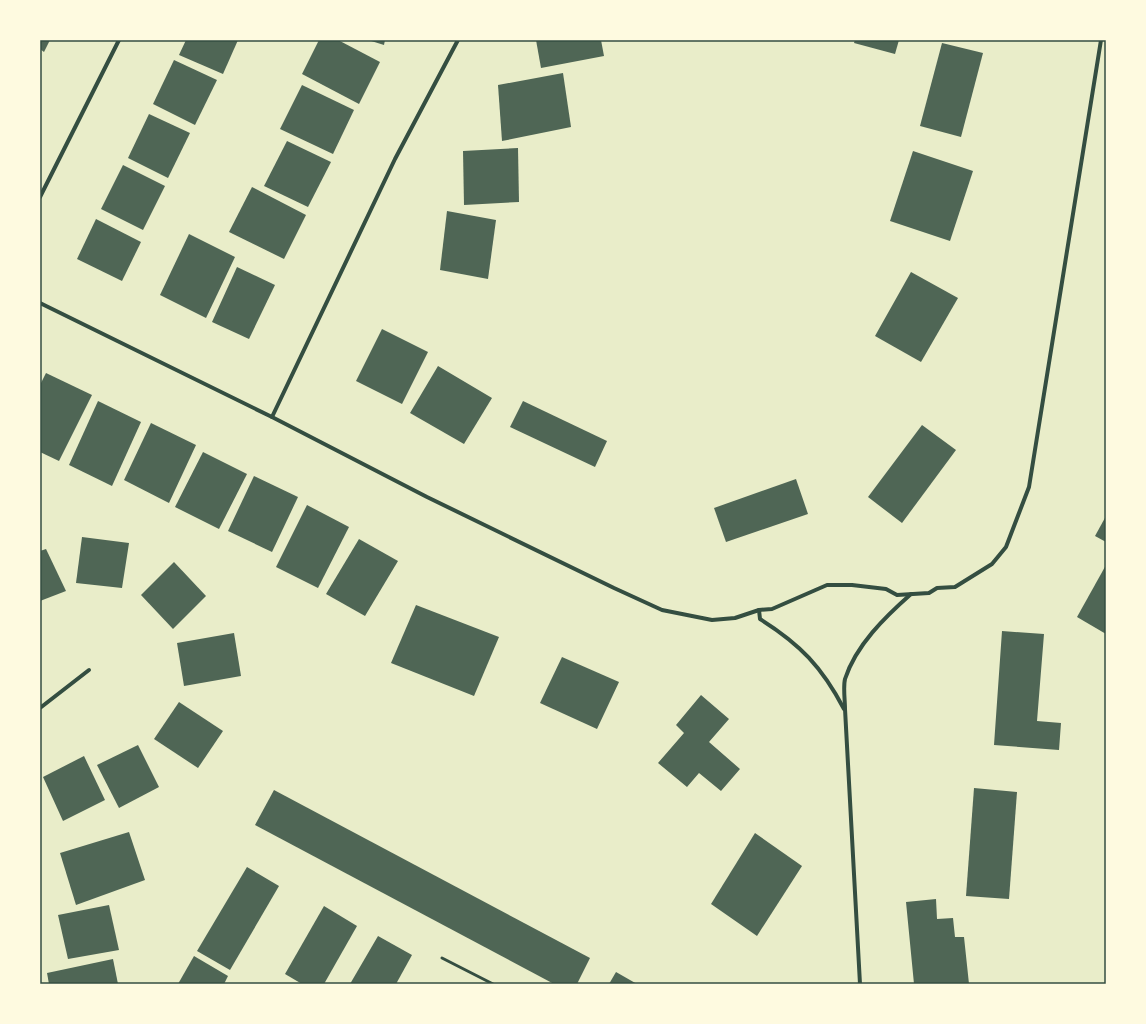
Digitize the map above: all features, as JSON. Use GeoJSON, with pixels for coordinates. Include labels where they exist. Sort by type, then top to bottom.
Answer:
{"type":"FeatureCollection","features":[{"type":"Feature","properties":{"kind":"street"},"geometry":{"type":"LineString","coordinates":[[40,197],[119,40]]}},
{"type":"Feature","properties":{"kind":"street"},"geometry":{"type":"LineString","coordinates":[[272,417],[395,159],[458,40]]}},
{"type":"Feature","properties":{"kind":"street"},"geometry":{"type":"LineString","coordinates":[[40,303],[272,417],[427,497],[662,610],[712,620],[735,618],[759,610],[772,609],[827,584],[886,589],[897,595],[929,593],[937,588],[955,587],[992,564],[1006,547],[1022,510],[1029,487],[1101,40]]}},
{"type":"Feature","properties":{"kind":"street"},"geometry":{"type":"LineString","coordinates":[[860,984],[845,709],[845,680],[861,647],[894,609],[911,594]]}},
{"type":"Feature","properties":{"kind":"street"},"geometry":{"type":"LineString","coordinates":[[759,610],[760,619],[778,631],[814,662],[832,685],[845,709]]}},
{"type":"Feature","properties":{"kind":"street"},"geometry":{"type":"LineString","coordinates":[[40,708],[89,670]]}},
{"type":"Feature","properties":{"kind":"lane"},"geometry":{"type":"LineString","coordinates":[[442,958],[493,984]]}},
{"type":"Feature","properties":{"kind":"building"},"geometry":{"type":"Polygon","coordinates":[[[40,40],[50,40],[44,52],[40,49],[40,40]]]}},
{"type":"Feature","properties":{"kind":"building"},"geometry":{"type":"Polygon","coordinates":[[[186,40],[238,40],[223,74],[179,55],[186,40]]]}},
{"type":"Feature","properties":{"kind":"building"},"geometry":{"type":"Polygon","coordinates":[[[319,40],[338,40],[380,62],[359,104],[302,74],[319,40]]]}},
{"type":"Feature","properties":{"kind":"building"},"geometry":{"type":"Polygon","coordinates":[[[368,40],[385,40],[384,45],[368,40]]]}},
{"type":"Feature","properties":{"kind":"building"},"geometry":{"type":"Polygon","coordinates":[[[536,40],[601,40],[604,56],[541,68],[536,40]]]}},
{"type":"Feature","properties":{"kind":"building"},"geometry":{"type":"Polygon","coordinates":[[[855,40],[899,40],[895,54],[854,43],[855,40]]]}},
{"type":"Feature","properties":{"kind":"building"},"geometry":{"type":"Polygon","coordinates":[[[942,43],[983,53],[961,137],[920,126],[942,43]]]}},
{"type":"Feature","properties":{"kind":"building"},"geometry":{"type":"Polygon","coordinates":[[[174,60],[217,80],[195,125],[153,104],[174,60]]]}},
{"type":"Feature","properties":{"kind":"building"},"geometry":{"type":"Polygon","coordinates":[[[563,73],[571,127],[502,141],[498,85],[563,73]]]}},
{"type":"Feature","properties":{"kind":"building"},"geometry":{"type":"Polygon","coordinates":[[[302,85],[354,110],[333,154],[280,129],[302,85]]]}},
{"type":"Feature","properties":{"kind":"building"},"geometry":{"type":"Polygon","coordinates":[[[149,114],[190,133],[168,178],[128,158],[149,114]]]}},
{"type":"Feature","properties":{"kind":"building"},"geometry":{"type":"Polygon","coordinates":[[[287,141],[331,162],[308,207],[264,186],[287,141]]]}},
{"type":"Feature","properties":{"kind":"building"},"geometry":{"type":"Polygon","coordinates":[[[518,148],[519,202],[464,205],[463,151],[518,148]]]}},
{"type":"Feature","properties":{"kind":"building"},"geometry":{"type":"Polygon","coordinates":[[[913,151],[973,171],[950,241],[890,221],[913,151]]]}},
{"type":"Feature","properties":{"kind":"building"},"geometry":{"type":"Polygon","coordinates":[[[123,165],[165,186],[143,230],[101,209],[123,165]]]}},
{"type":"Feature","properties":{"kind":"building"},"geometry":{"type":"Polygon","coordinates":[[[252,187],[306,215],[284,259],[229,232],[252,187]]]}},
{"type":"Feature","properties":{"kind":"building"},"geometry":{"type":"Polygon","coordinates":[[[447,211],[496,220],[488,279],[440,270],[447,211]]]}},
{"type":"Feature","properties":{"kind":"building"},"geometry":{"type":"Polygon","coordinates":[[[96,219],[141,242],[122,281],[77,259],[96,219]]]}},
{"type":"Feature","properties":{"kind":"building"},"geometry":{"type":"Polygon","coordinates":[[[189,234],[235,257],[206,318],[160,295],[189,234]]]}},
{"type":"Feature","properties":{"kind":"building"},"geometry":{"type":"Polygon","coordinates":[[[237,267],[275,285],[249,339],[212,322],[237,267]]]}},
{"type":"Feature","properties":{"kind":"building"},"geometry":{"type":"Polygon","coordinates":[[[911,272],[958,298],[921,362],[875,336],[911,272]]]}},
{"type":"Feature","properties":{"kind":"building"},"geometry":{"type":"Polygon","coordinates":[[[382,329],[428,352],[402,404],[356,381],[382,329]]]}},
{"type":"Feature","properties":{"kind":"building"},"geometry":{"type":"Polygon","coordinates":[[[438,366],[492,398],[464,444],[410,413],[438,366]]]}},
{"type":"Feature","properties":{"kind":"building"},"geometry":{"type":"Polygon","coordinates":[[[46,373],[92,395],[59,461],[40,452],[40,385],[46,373]]]}},
{"type":"Feature","properties":{"kind":"building"},"geometry":{"type":"Polygon","coordinates":[[[98,401],[141,422],[112,486],[69,465],[98,401]]]}},
{"type":"Feature","properties":{"kind":"building"},"geometry":{"type":"Polygon","coordinates":[[[523,401],[607,441],[595,467],[510,427],[523,401]]]}},
{"type":"Feature","properties":{"kind":"building"},"geometry":{"type":"Polygon","coordinates":[[[151,423],[196,445],[169,503],[124,480],[151,423]]]}},
{"type":"Feature","properties":{"kind":"building"},"geometry":{"type":"Polygon","coordinates":[[[922,425],[956,450],[902,523],[868,497],[922,425]]]}},
{"type":"Feature","properties":{"kind":"building"},"geometry":{"type":"Polygon","coordinates":[[[203,452],[247,474],[219,529],[175,507],[203,452]]]}},
{"type":"Feature","properties":{"kind":"building"},"geometry":{"type":"Polygon","coordinates":[[[254,476],[298,497],[272,552],[228,531],[254,476]]]}},
{"type":"Feature","properties":{"kind":"building"},"geometry":{"type":"Polygon","coordinates":[[[796,479],[808,514],[726,542],[714,508],[796,479]]]}},
{"type":"Feature","properties":{"kind":"building"},"geometry":{"type":"Polygon","coordinates":[[[307,505],[349,527],[318,588],[276,567],[307,505]]]}},
{"type":"Feature","properties":{"kind":"building"},"geometry":{"type":"Polygon","coordinates":[[[1106,516],[1106,542],[1095,536],[1106,516]]]}},
{"type":"Feature","properties":{"kind":"building"},"geometry":{"type":"Polygon","coordinates":[[[82,537],[129,543],[122,588],[76,583],[82,537]]]}},
{"type":"Feature","properties":{"kind":"building"},"geometry":{"type":"Polygon","coordinates":[[[359,539],[398,561],[365,616],[326,594],[359,539]]]}},
{"type":"Feature","properties":{"kind":"building"},"geometry":{"type":"Polygon","coordinates":[[[46,549],[66,591],[40,601],[40,551],[46,549]]]}},
{"type":"Feature","properties":{"kind":"building"},"geometry":{"type":"Polygon","coordinates":[[[174,562],[206,596],[173,629],[141,595],[174,562]]]}},
{"type":"Feature","properties":{"kind":"building"},"geometry":{"type":"Polygon","coordinates":[[[1106,565],[1106,634],[1077,617],[1106,565]]]}},
{"type":"Feature","properties":{"kind":"building"},"geometry":{"type":"Polygon","coordinates":[[[416,605],[499,637],[474,696],[391,663],[416,605]]]}},
{"type":"Feature","properties":{"kind":"building"},"geometry":{"type":"Polygon","coordinates":[[[1002,631],[1044,634],[1037,721],[1061,723],[1059,750],[994,745],[1002,631]]]}},
{"type":"Feature","properties":{"kind":"building"},"geometry":{"type":"Polygon","coordinates":[[[234,633],[241,676],[184,686],[177,643],[234,633]]]}},
{"type":"Feature","properties":{"kind":"building"},"geometry":{"type":"Polygon","coordinates":[[[562,657],[619,682],[597,729],[540,703],[562,657]]]}},
{"type":"Feature","properties":{"kind":"building"},"geometry":{"type":"Polygon","coordinates":[[[701,695],[729,719],[709,742],[740,769],[721,791],[699,773],[687,787],[658,763],[684,733],[676,725],[701,695]]]}},
{"type":"Feature","properties":{"kind":"building"},"geometry":{"type":"Polygon","coordinates":[[[179,702],[223,731],[198,768],[154,739],[179,702]]]}},
{"type":"Feature","properties":{"kind":"building"},"geometry":{"type":"Polygon","coordinates":[[[138,745],[159,787],[119,808],[97,765],[138,745]]]}},
{"type":"Feature","properties":{"kind":"building"},"geometry":{"type":"Polygon","coordinates":[[[84,756],[105,800],[63,821],[43,777],[84,756]]]}},
{"type":"Feature","properties":{"kind":"building"},"geometry":{"type":"Polygon","coordinates":[[[974,788],[1017,792],[1009,899],[966,896],[974,788]]]}},
{"type":"Feature","properties":{"kind":"building"},"geometry":{"type":"Polygon","coordinates":[[[274,790],[590,958],[577,984],[554,984],[255,825],[274,790]]]}},
{"type":"Feature","properties":{"kind":"building"},"geometry":{"type":"Polygon","coordinates":[[[129,832],[145,880],[76,905],[60,853],[129,832]]]}},
{"type":"Feature","properties":{"kind":"building"},"geometry":{"type":"Polygon","coordinates":[[[755,833],[802,866],[757,936],[711,904],[755,833]]]}},
{"type":"Feature","properties":{"kind":"building"},"geometry":{"type":"Polygon","coordinates":[[[247,867],[279,886],[230,970],[197,951],[247,867]]]}},
{"type":"Feature","properties":{"kind":"building"},"geometry":{"type":"Polygon","coordinates":[[[936,899],[937,919],[953,918],[955,937],[964,937],[969,984],[914,984],[906,902],[936,899]]]}},
{"type":"Feature","properties":{"kind":"building"},"geometry":{"type":"Polygon","coordinates":[[[109,905],[119,950],[68,959],[58,915],[109,905]]]}},
{"type":"Feature","properties":{"kind":"building"},"geometry":{"type":"Polygon","coordinates":[[[324,906],[357,926],[324,984],[302,984],[285,974],[324,906]]]}},
{"type":"Feature","properties":{"kind":"building"},"geometry":{"type":"Polygon","coordinates":[[[378,936],[412,955],[396,984],[350,984],[378,936]]]}},
{"type":"Feature","properties":{"kind":"building"},"geometry":{"type":"Polygon","coordinates":[[[194,956],[228,976],[224,984],[178,984],[194,956]]]}},
{"type":"Feature","properties":{"kind":"building"},"geometry":{"type":"Polygon","coordinates":[[[113,959],[118,984],[49,984],[47,973],[113,959]]]}},
{"type":"Feature","properties":{"kind":"building"},"geometry":{"type":"Polygon","coordinates":[[[616,972],[637,984],[609,984],[616,972]]]}}]}
